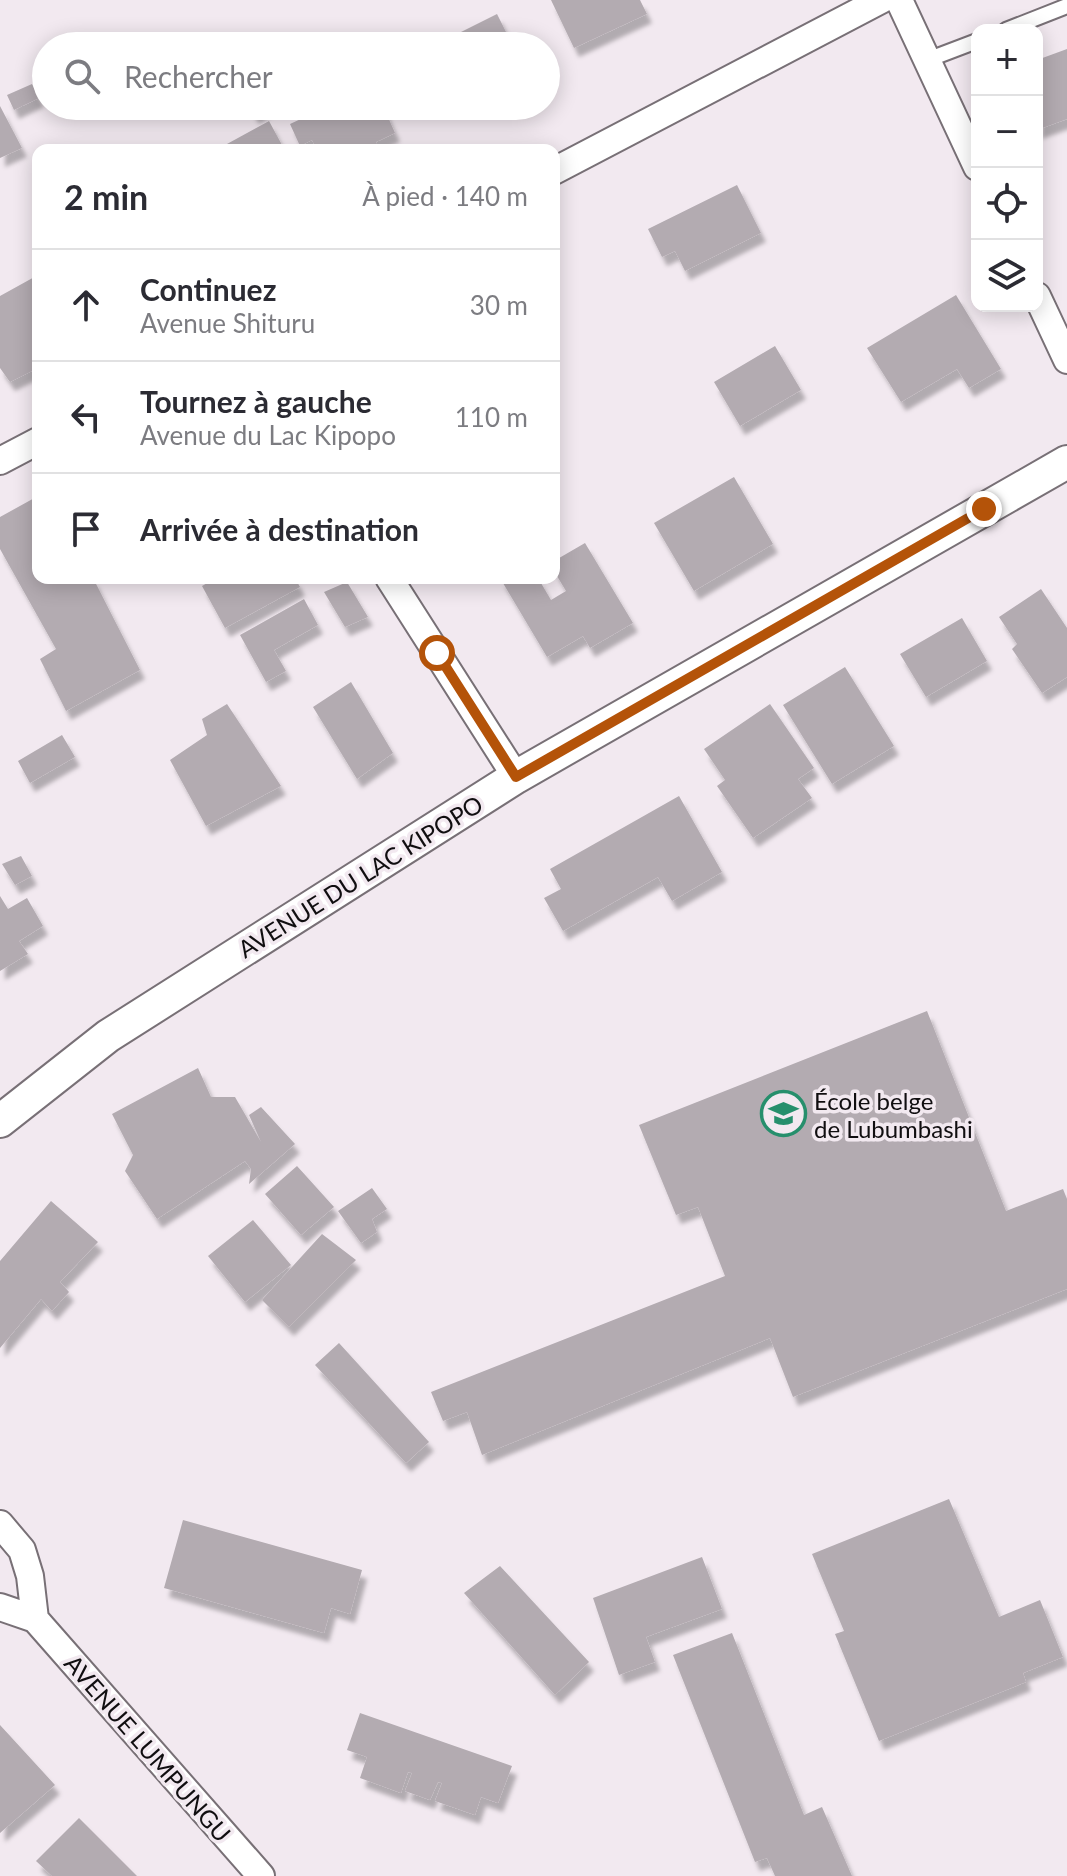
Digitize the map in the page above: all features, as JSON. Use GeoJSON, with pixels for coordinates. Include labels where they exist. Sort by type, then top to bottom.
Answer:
{"type":"FeatureCollection","features":[{"type":"Feature","properties":{"kind":"street"},"geometry":{"type":"LineString","coordinates":[[560,168],[881,0]]}},
{"type":"Feature","properties":{"kind":"street"},"geometry":{"type":"LineString","coordinates":[[899,0],[971,154]]}},
{"type":"Feature","properties":{"kind":"street"},"geometry":{"type":"LineString","coordinates":[[1043,308],[1065,351]]}},
{"type":"Feature","properties":{"kind":"street"},"geometry":{"type":"LineString","coordinates":[[0,461],[32,444]]}},
{"type":"Feature","properties":{"kind":"street","name":"AVENUE DU LAC KIPOPO"},"geometry":{"type":"LineString","coordinates":[[0,1121],[108,1036],[516,777],[1067,462]]}},
{"type":"Feature","properties":{"kind":"street"},"geometry":{"type":"LineString","coordinates":[[393,584],[516,777]]}},
{"type":"Feature","properties":{"kind":"street"},"geometry":{"type":"LineString","coordinates":[[0,1524],[22,1550],[30,1576],[35,1619]]}},
{"type":"Feature","properties":{"kind":"street","name":"AVENUE LUMPUNGU"},"geometry":{"type":"LineString","coordinates":[[0,1607],[35,1619],[261,1876]]}},
{"type":"Feature","properties":{"kind":"lane"},"geometry":{"type":"LineString","coordinates":[[1021,24],[1067,6]]}},
{"type":"Feature","properties":{"kind":"lane"},"geometry":{"type":"LineString","coordinates":[[927,60],[971,43]]}},
{"type":"Feature","properties":{"kind":"building"},"geometry":{"type":"Polygon","coordinates":[[[551,0],[640,0],[647,14],[574,48],[551,0]]]}},
{"type":"Feature","properties":{"kind":"building"},"geometry":{"type":"Polygon","coordinates":[[[497,14],[506,32],[461,32],[497,14]]]}},
{"type":"Feature","properties":{"kind":"building"},"geometry":{"type":"Polygon","coordinates":[[[1067,49],[1067,119],[1043,128],[1043,96],[1043,58],[1067,49]]]}},
{"type":"Feature","properties":{"kind":"building"},"geometry":{"type":"Polygon","coordinates":[[[32,84],[32,101],[14,110],[7,95],[32,84]]]}},
{"type":"Feature","properties":{"kind":"building"},"geometry":{"type":"Polygon","coordinates":[[[0,106],[22,148],[0,158],[0,106]]]}},
{"type":"Feature","properties":{"kind":"building"},"geometry":{"type":"Polygon","coordinates":[[[299,120],[389,120],[395,133],[377,144],[314,144],[312,140],[299,144],[290,124],[299,120]]]}},
{"type":"Feature","properties":{"kind":"building"},"geometry":{"type":"Polygon","coordinates":[[[269,121],[281,144],[227,144],[269,121]]]}},
{"type":"Feature","properties":{"kind":"building"},"geometry":{"type":"Polygon","coordinates":[[[737,185],[761,233],[685,271],[675,251],[662,257],[648,229],[737,185]]]}},
{"type":"Feature","properties":{"kind":"building"},"geometry":{"type":"Polygon","coordinates":[[[32,278],[32,371],[10,382],[0,368],[0,296],[32,278]]]}},
{"type":"Feature","properties":{"kind":"building"},"geometry":{"type":"Polygon","coordinates":[[[956,295],[1001,369],[969,388],[957,369],[901,402],[867,348],[956,295]]]}},
{"type":"Feature","properties":{"kind":"building"},"geometry":{"type":"Polygon","coordinates":[[[775,346],[801,390],[740,426],[714,382],[775,346]]]}},
{"type":"Feature","properties":{"kind":"building"},"geometry":{"type":"Polygon","coordinates":[[[734,477],[773,544],[694,591],[654,523],[734,477]]]}},
{"type":"Feature","properties":{"kind":"building"},"geometry":{"type":"Polygon","coordinates":[[[32,499],[32,584],[96,584],[140,670],[66,711],[40,659],[56,649],[0,549],[0,517],[32,499]]]}},
{"type":"Feature","properties":{"kind":"building"},"geometry":{"type":"Polygon","coordinates":[[[585,543],[633,623],[590,648],[583,636],[547,657],[504,584],[542,584],[551,600],[566,591],[560,581],[560,558],[585,543]]]}},
{"type":"Feature","properties":{"kind":"building"},"geometry":{"type":"Polygon","coordinates":[[[298,584],[300,587],[225,628],[202,586],[298,584]]]}},
{"type":"Feature","properties":{"kind":"building"},"geometry":{"type":"Polygon","coordinates":[[[348,584],[368,617],[345,627],[324,592],[348,584]]]}},
{"type":"Feature","properties":{"kind":"building"},"geometry":{"type":"Polygon","coordinates":[[[1041,589],[1067,628],[1067,677],[1042,693],[1012,649],[1017,644],[999,617],[1041,589]]]}},
{"type":"Feature","properties":{"kind":"building"},"geometry":{"type":"Polygon","coordinates":[[[304,599],[318,625],[274,650],[286,671],[266,682],[240,635],[304,599]]]}},
{"type":"Feature","properties":{"kind":"building"},"geometry":{"type":"Polygon","coordinates":[[[962,618],[987,661],[926,697],[900,654],[962,618]]]}},
{"type":"Feature","properties":{"kind":"building"},"geometry":{"type":"Polygon","coordinates":[[[845,667],[894,746],[832,784],[783,705],[845,667]]]}},
{"type":"Feature","properties":{"kind":"building"},"geometry":{"type":"Polygon","coordinates":[[[351,682],[393,753],[357,779],[313,707],[351,682]]]}},
{"type":"Feature","properties":{"kind":"building"},"geometry":{"type":"Polygon","coordinates":[[[227,704],[281,786],[206,826],[170,760],[207,735],[202,719],[227,704]]]}},
{"type":"Feature","properties":{"kind":"building"},"geometry":{"type":"Polygon","coordinates":[[[770,704],[814,768],[798,779],[812,798],[753,838],[717,786],[725,780],[704,749],[770,704]]]}},
{"type":"Feature","properties":{"kind":"building"},"geometry":{"type":"Polygon","coordinates":[[[62,735],[75,757],[30,783],[18,761],[62,735]]]}},
{"type":"Feature","properties":{"kind":"building"},"geometry":{"type":"Polygon","coordinates":[[[679,796],[722,872],[672,901],[658,877],[563,931],[544,898],[561,889],[550,869],[679,796]]]}},
{"type":"Feature","properties":{"kind":"building"},"geometry":{"type":"Polygon","coordinates":[[[21,856],[32,876],[15,885],[2,864],[21,856]]]}},
{"type":"Feature","properties":{"kind":"building"},"geometry":{"type":"Polygon","coordinates":[[[0,896],[8,909],[27,898],[43,926],[19,941],[28,954],[0,971],[0,896]]]}},
{"type":"Feature","properties":{"kind":"building"},"geometry":{"type":"Polygon","coordinates":[[[927,1011],[1006,1211],[1063,1189],[1067,1199],[1067,1289],[793,1397],[770,1338],[482,1455],[467,1412],[443,1421],[431,1392],[725,1276],[698,1207],[676,1215],[639,1125],[927,1011]]]}},
{"type":"Feature","properties":{"kind":"building"},"geometry":{"type":"Polygon","coordinates":[[[198,1068],[211,1097],[235,1097],[261,1142],[249,1115],[261,1107],[295,1144],[249,1184],[251,1169],[245,1161],[157,1219],[125,1171],[133,1155],[112,1114],[198,1068]]]}},
{"type":"Feature","properties":{"kind":"building"},"geometry":{"type":"Polygon","coordinates":[[[297,1166],[334,1207],[301,1235],[265,1194],[297,1166]]]}},
{"type":"Feature","properties":{"kind":"building"},"geometry":{"type":"Polygon","coordinates":[[[372,1188],[387,1209],[372,1219],[377,1232],[361,1243],[338,1211],[372,1188]]]}},
{"type":"Feature","properties":{"kind":"building"},"geometry":{"type":"Polygon","coordinates":[[[51,1201],[98,1242],[60,1282],[69,1292],[52,1311],[41,1299],[0,1348],[0,1261],[51,1201]]]}},
{"type":"Feature","properties":{"kind":"building"},"geometry":{"type":"Polygon","coordinates":[[[253,1220],[291,1265],[245,1302],[208,1256],[253,1220]]]}},
{"type":"Feature","properties":{"kind":"building"},"geometry":{"type":"Polygon","coordinates":[[[322,1234],[356,1260],[289,1327],[262,1300],[322,1234]]]}},
{"type":"Feature","properties":{"kind":"building"},"geometry":{"type":"Polygon","coordinates":[[[339,1343],[429,1442],[406,1463],[315,1365],[339,1343]]]}},
{"type":"Feature","properties":{"kind":"building"},"geometry":{"type":"Polygon","coordinates":[[[949,1499],[999,1617],[1040,1600],[1063,1657],[1023,1673],[1026,1682],[879,1741],[835,1634],[844,1631],[812,1554],[949,1499]]]}},
{"type":"Feature","properties":{"kind":"building"},"geometry":{"type":"Polygon","coordinates":[[[183,1520],[362,1570],[350,1614],[331,1608],[324,1633],[164,1588],[183,1520]]]}},
{"type":"Feature","properties":{"kind":"building"},"geometry":{"type":"Polygon","coordinates":[[[702,1557],[722,1609],[646,1637],[655,1662],[619,1675],[593,1598],[702,1557]]]}},
{"type":"Feature","properties":{"kind":"building"},"geometry":{"type":"Polygon","coordinates":[[[500,1566],[589,1662],[555,1695],[464,1593],[500,1566]]]}},
{"type":"Feature","properties":{"kind":"building"},"geometry":{"type":"Polygon","coordinates":[[[732,1633],[804,1815],[822,1807],[852,1876],[775,1876],[767,1858],[755,1862],[673,1655],[732,1633]]]}},
{"type":"Feature","properties":{"kind":"building"},"geometry":{"type":"Polygon","coordinates":[[[360,1713],[512,1766],[498,1803],[481,1797],[475,1815],[435,1801],[442,1783],[438,1782],[430,1800],[405,1791],[412,1773],[408,1772],[401,1793],[360,1778],[367,1757],[347,1750],[360,1713]]]}},
{"type":"Feature","properties":{"kind":"building"},"geometry":{"type":"Polygon","coordinates":[[[0,1725],[55,1785],[0,1833],[0,1725]]]}},
{"type":"Feature","properties":{"kind":"building"},"geometry":{"type":"Polygon","coordinates":[[[79,1818],[137,1876],[52,1876],[36,1861],[79,1818]]]}},
{"type":"Feature","properties":{"kind":"place","name":"École belge de Lubumbashi"},"geometry":{"type":"Point","coordinates":[783,1114]}},
{"type":"Feature","properties":{"kind":"route"},"geometry":{"type":"LineString","coordinates":[[437,653],[516,777],[984,509]]}}]}
